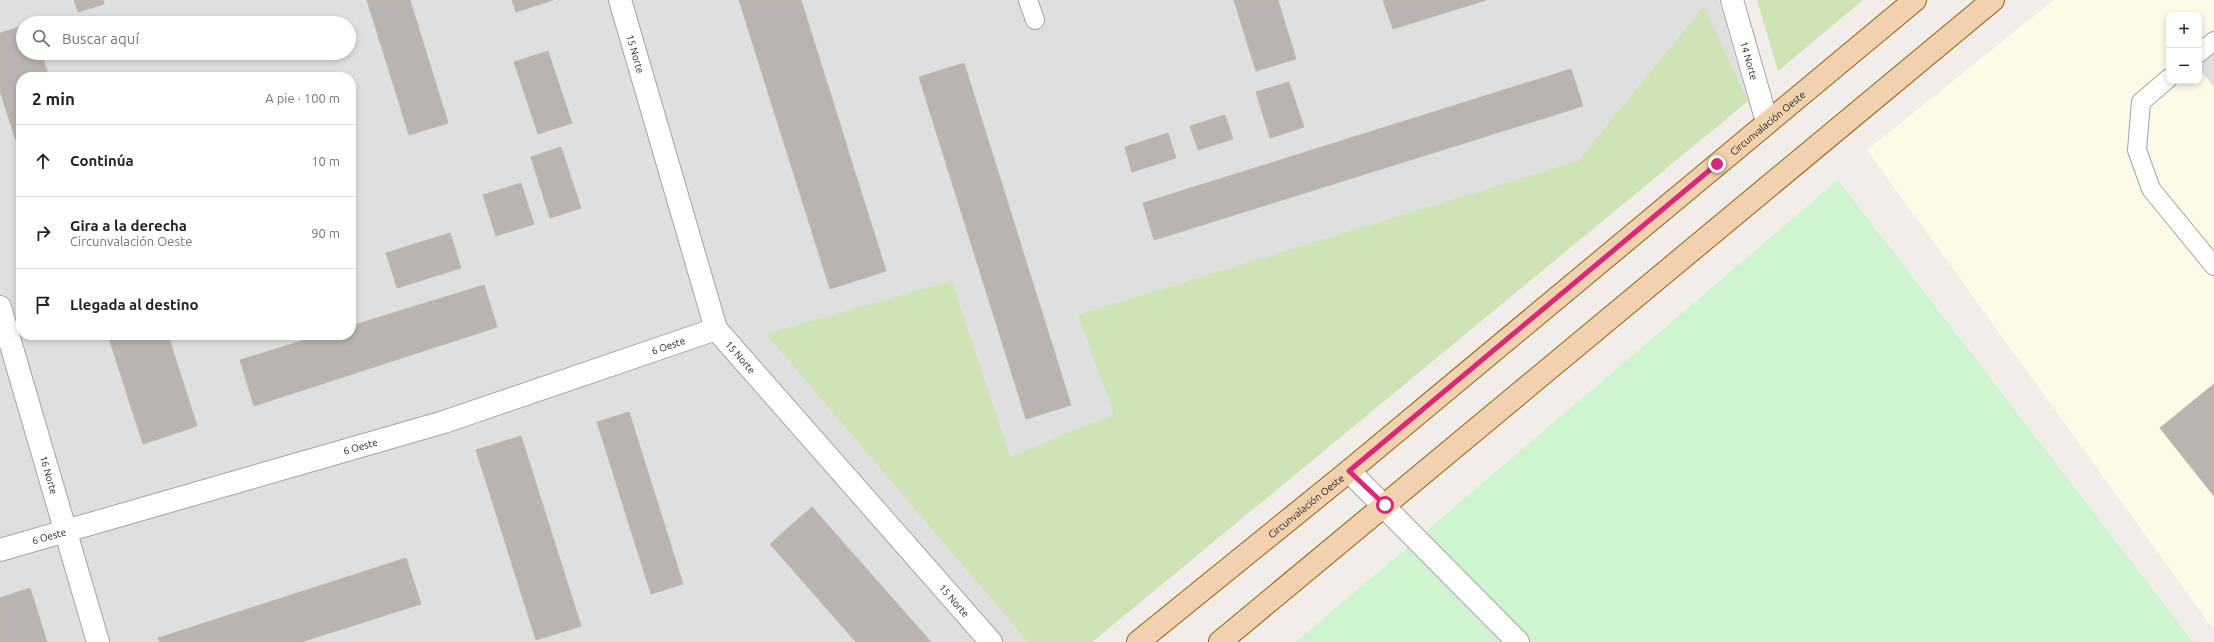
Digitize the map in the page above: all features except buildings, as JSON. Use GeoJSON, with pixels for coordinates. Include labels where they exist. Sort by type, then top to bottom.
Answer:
{"type":"FeatureCollection","features":[{"type":"Feature","properties":{"kind":"main road","name":"Circunvalación Oeste"},"geometry":{"type":"LineString","coordinates":[[1138,642],[1349,471],[1915,0]]}},
{"type":"Feature","properties":{"kind":"main road"},"geometry":{"type":"LineString","coordinates":[[1220,642],[1993,0]]}},
{"type":"Feature","properties":{"kind":"street","name":"15 Norte"},"geometry":{"type":"LineString","coordinates":[[620,0],[716,329],[991,642]]}},
{"type":"Feature","properties":{"kind":"street","name":"14 Norte"},"geometry":{"type":"LineString","coordinates":[[1732,0],[1767,122]]}},
{"type":"Feature","properties":{"kind":"street","name":"16 Norte"},"geometry":{"type":"LineString","coordinates":[[0,307],[98,642]]}},
{"type":"Feature","properties":{"kind":"street","name":"6 Oeste"},"geometry":{"type":"LineString","coordinates":[[0,550],[444,422],[716,329]]}},
{"type":"Feature","properties":{"kind":"street"},"geometry":{"type":"LineString","coordinates":[[1349,471],[1385,505],[1518,642]]}},
{"type":"Feature","properties":{"kind":"lane"},"geometry":{"type":"LineString","coordinates":[[1028,0],[1035,20]]}},
{"type":"Feature","properties":{"kind":"lane"},"geometry":{"type":"LineString","coordinates":[[2202,51],[2214,41]]}},
{"type":"Feature","properties":{"kind":"lane"},"geometry":{"type":"LineString","coordinates":[[2166,81],[2141,102],[2137,150],[2151,189],[2214,266]]}},
{"type":"Feature","properties":{"kind":"shaded area"},"geometry":{"type":"Polygon","coordinates":[[[0,0],[1719,0],[1748,101],[1092,642],[0,642],[0,0]]]}},
{"type":"Feature","properties":{"kind":"shaded area"},"geometry":{"type":"Polygon","coordinates":[[[2054,0],[2214,0],[2214,630],[1867,150],[2054,0]]]}},
{"type":"Feature","properties":{"kind":"shaded area"},"geometry":{"type":"Polygon","coordinates":[[[2214,41],[2214,87],[2202,72],[2202,51],[2214,41]]]}},
{"type":"Feature","properties":{"kind":"green space"},"geometry":{"type":"Polygon","coordinates":[[[1757,0],[1863,0],[1778,71],[1757,0]]]}},
{"type":"Feature","properties":{"kind":"green space"},"geometry":{"type":"Polygon","coordinates":[[[1704,6],[1748,101],[1092,642],[1028,642],[766,334],[952,281],[1010,457],[1114,414],[1078,315],[1578,161],[1704,6]]]}},
{"type":"Feature","properties":{"kind":"green space"},"geometry":{"type":"Polygon","coordinates":[[[1838,180],[2193,642],[1296,642],[1838,180]]]}},
{"type":"Feature","properties":{"kind":"route"},"geometry":{"type":"LineString","coordinates":[[1385,505],[1349,471],[1717,164]]}}]}
